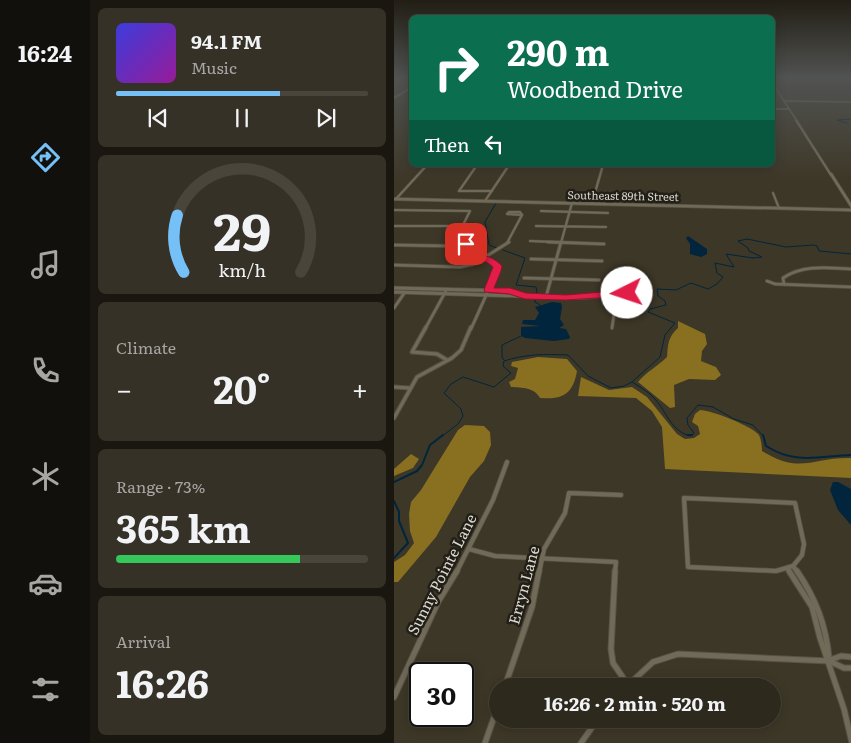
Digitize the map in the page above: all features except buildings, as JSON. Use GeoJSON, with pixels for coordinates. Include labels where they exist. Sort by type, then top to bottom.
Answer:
{"type":"FeatureCollection","features":[{"type":"Feature","properties":{"kind":"street"},"geometry":{"type":"LineString","coordinates":[[790,112],[851,208]]}},
{"type":"Feature","properties":{"kind":"street"},"geometry":{"type":"LineString","coordinates":[[395,199],[425,167]]}},
{"type":"Feature","properties":{"kind":"street"},"geometry":{"type":"LineString","coordinates":[[476,167],[459,191],[492,192]]}},
{"type":"Feature","properties":{"kind":"street"},"geometry":{"type":"LineString","coordinates":[[487,201],[508,167]]}},
{"type":"Feature","properties":{"kind":"street"},"geometry":{"type":"LineString","coordinates":[[592,203],[602,167]]}},
{"type":"Feature","properties":{"kind":"street"},"geometry":{"type":"LineString","coordinates":[[773,193],[779,208]]}},
{"type":"Feature","properties":{"kind":"street","name":"Southeast 89th Street"},"geometry":{"type":"LineString","coordinates":[[395,199],[851,208]]}},
{"type":"Feature","properties":{"kind":"street"},"geometry":{"type":"LineString","coordinates":[[546,297],[572,203]]}},
{"type":"Feature","properties":{"kind":"street"},"geometry":{"type":"LineString","coordinates":[[394,210],[470,212],[464,221],[468,251],[494,262],[498,268],[463,347],[455,356],[420,374],[409,388],[394,418]]}},
{"type":"Feature","properties":{"kind":"street"},"geometry":{"type":"LineString","coordinates":[[541,211],[608,213]]}},
{"type":"Feature","properties":{"kind":"street"},"geometry":{"type":"LineString","coordinates":[[522,212],[522,215],[506,214],[522,212]]}},
{"type":"Feature","properties":{"kind":"street"},"geometry":{"type":"LineString","coordinates":[[394,265],[462,267],[474,264],[509,242],[522,215]]}},
{"type":"Feature","properties":{"kind":"street"},"geometry":{"type":"LineString","coordinates":[[394,226],[464,226]]}},
{"type":"Feature","properties":{"kind":"street"},"geometry":{"type":"LineString","coordinates":[[536,226],[606,227]]}},
{"type":"Feature","properties":{"kind":"street"},"geometry":{"type":"LineString","coordinates":[[530,241],[604,244]]}},
{"type":"Feature","properties":{"kind":"street"},"geometry":{"type":"LineString","coordinates":[[394,245],[449,246],[466,244]]}},
{"type":"Feature","properties":{"kind":"street"},"geometry":{"type":"LineString","coordinates":[[530,259],[602,261]]}},
{"type":"Feature","properties":{"kind":"street"},"geometry":{"type":"LineString","coordinates":[[784,285],[783,278],[786,275],[808,269],[851,269]]}},
{"type":"Feature","properties":{"kind":"street"},"geometry":{"type":"LineString","coordinates":[[524,278],[599,280]]}},
{"type":"Feature","properties":{"kind":"street"},"geometry":{"type":"LineString","coordinates":[[767,281],[784,285],[851,287]]}},
{"type":"Feature","properties":{"kind":"street"},"geometry":{"type":"LineString","coordinates":[[394,288],[510,291],[525,296]]}},
{"type":"Feature","properties":{"kind":"street"},"geometry":{"type":"LineString","coordinates":[[394,308],[408,288]]}},
{"type":"Feature","properties":{"kind":"street"},"geometry":{"type":"LineString","coordinates":[[447,289],[412,352],[437,354],[447,360]]}},
{"type":"Feature","properties":{"kind":"street"},"geometry":{"type":"LineString","coordinates":[[394,292],[581,298],[643,293]]}},
{"type":"Feature","properties":{"kind":"street"},"geometry":{"type":"LineString","coordinates":[[612,328],[617,294]]}},
{"type":"Feature","properties":{"kind":"street"},"geometry":{"type":"LineString","coordinates":[[394,388],[409,388]]}},
{"type":"Feature","properties":{"kind":"street","name":"Sunny Pointe Lane"},"geometry":{"type":"LineString","coordinates":[[394,697],[418,649],[434,610],[469,550],[497,490],[507,462]]}},
{"type":"Feature","properties":{"kind":"street","name":"Erryn Lane"},"geometry":{"type":"LineString","coordinates":[[508,678],[532,607],[546,545],[565,514],[569,493],[621,495]]}},
{"type":"Feature","properties":{"kind":"street"},"geometry":{"type":"LineString","coordinates":[[684,498],[795,503],[804,544],[802,554],[793,566],[788,569],[769,571],[688,567],[684,498]]}},
{"type":"Feature","properties":{"kind":"street"},"geometry":{"type":"LineString","coordinates":[[469,550],[495,556],[616,562],[611,649],[613,663],[623,678]]}},
{"type":"Feature","properties":{"kind":"street"},"geometry":{"type":"LineString","coordinates":[[793,566],[819,606],[828,638],[829,661]]}},
{"type":"Feature","properties":{"kind":"street"},"geometry":{"type":"LineString","coordinates":[[788,569],[812,607],[851,743]]}},
{"type":"Feature","properties":{"kind":"street"},"geometry":{"type":"LineString","coordinates":[[636,678],[653,662],[678,654],[829,661],[844,668],[851,668]]}},
{"type":"Feature","properties":{"kind":"street"},"geometry":{"type":"LineString","coordinates":[[829,661],[841,656],[851,657]]}},
{"type":"Feature","properties":{"kind":"street"},"geometry":{"type":"LineString","coordinates":[[485,743],[490,728]]}},
{"type":"Feature","properties":{"kind":"street"},"geometry":{"type":"LineString","coordinates":[[581,743],[590,728]]}},
{"type":"Feature","properties":{"kind":"shaded area"},"geometry":{"type":"Polygon","coordinates":[[[678,321],[705,334],[707,344],[702,351],[701,361],[716,367],[721,375],[715,380],[689,379],[674,385],[675,407],[670,408],[638,382],[667,357],[669,341],[672,334],[678,328],[678,321]]]}},
{"type":"Feature","properties":{"kind":"shaded area"},"geometry":{"type":"Polygon","coordinates":[[[538,357],[567,359],[577,371],[573,385],[566,394],[555,398],[540,398],[531,390],[511,387],[509,382],[515,379],[518,368],[511,366],[512,362],[538,357]]]}},
{"type":"Feature","properties":{"kind":"shaded area"},"geometry":{"type":"Polygon","coordinates":[[[581,377],[609,390],[632,387],[647,397],[677,434],[685,439],[694,438],[700,434],[698,426],[692,422],[695,414],[700,410],[705,411],[731,419],[755,431],[760,437],[762,451],[787,462],[806,463],[851,458],[851,478],[665,469],[662,427],[652,411],[636,398],[578,396],[581,377]]]}},
{"type":"Feature","properties":{"kind":"shaded area"},"geometry":{"type":"Polygon","coordinates":[[[465,425],[484,426],[490,432],[491,445],[484,461],[470,477],[436,537],[398,582],[394,582],[394,562],[405,555],[414,543],[410,531],[409,514],[411,502],[421,490],[458,430],[465,425]]]}},
{"type":"Feature","properties":{"kind":"shaded area"},"geometry":{"type":"Polygon","coordinates":[[[411,454],[419,459],[413,468],[394,476],[394,469],[411,454]]]}},
{"type":"Feature","properties":{"kind":"water"},"geometry":{"type":"Polygon","coordinates":[[[688,236],[707,249],[707,254],[701,257],[690,254],[690,244],[686,238],[688,236]]]}},
{"type":"Feature","properties":{"kind":"water"},"geometry":{"type":"Polygon","coordinates":[[[552,302],[561,303],[560,319],[564,325],[559,328],[566,329],[570,337],[569,339],[554,341],[521,336],[521,327],[541,326],[522,324],[523,320],[535,320],[539,313],[535,307],[552,302]]]}},
{"type":"Feature","properties":{"kind":"water"},"geometry":{"type":"Polygon","coordinates":[[[833,482],[838,482],[851,489],[851,525],[838,510],[830,490],[833,482]]]}},
{"type":"Feature","properties":{"kind":"waterway"},"geometry":{"type":"LineString","coordinates":[[847,123],[837,120],[852,119]]}},
{"type":"Feature","properties":{"kind":"waterway"},"geometry":{"type":"LineString","coordinates":[[496,203],[485,222],[489,245],[497,248]]}},
{"type":"Feature","properties":{"kind":"waterway"},"geometry":{"type":"LineString","coordinates":[[632,382],[660,357],[665,335],[675,323],[648,312],[650,309],[666,305],[665,301],[658,296],[657,289],[676,290],[691,283],[708,289],[717,284],[723,277],[717,273],[715,263],[734,267],[726,254],[753,258],[762,257],[749,251],[748,248],[738,241],[747,239],[786,247],[814,245],[817,246],[819,251],[852,254]]}},
{"type":"Feature","properties":{"kind":"waterway"},"geometry":{"type":"LineString","coordinates":[[503,250],[525,258],[516,285],[536,287],[537,293]]}},
{"type":"Feature","properties":{"kind":"waterway"},"geometry":{"type":"LineString","coordinates":[[535,299],[535,302],[540,305]]}},
{"type":"Feature","properties":{"kind":"waterway"},"geometry":{"type":"LineString","coordinates":[[504,360],[502,357],[502,345],[521,336]]}},
{"type":"Feature","properties":{"kind":"waterway"},"geometry":{"type":"LineString","coordinates":[[441,437],[458,424],[463,416],[461,409],[444,393],[451,384],[463,377],[494,387],[511,373],[503,366],[504,361],[536,355],[568,355],[588,376],[611,388],[624,386],[632,382]]}},
{"type":"Feature","properties":{"kind":"waterway"},"geometry":{"type":"LineString","coordinates":[[632,382],[653,396],[674,426],[684,434],[692,435]]}},
{"type":"Feature","properties":{"kind":"waterway"},"geometry":{"type":"LineString","coordinates":[[692,435],[694,433],[688,425],[687,418],[698,405],[713,407],[734,419],[753,425],[763,436]]}},
{"type":"Feature","properties":{"kind":"waterway"},"geometry":{"type":"LineString","coordinates":[[394,482],[417,471],[422,465],[430,445],[443,435]]}},
{"type":"Feature","properties":{"kind":"waterway"},"geometry":{"type":"LineString","coordinates":[[763,436],[766,446],[787,456],[808,458],[852,455]]}},
{"type":"Feature","properties":{"kind":"waterway"},"geometry":{"type":"LineString","coordinates":[[394,501],[399,512],[399,521],[408,543],[394,558]]}},
{"type":"Feature","properties":{"kind":"route"},"geometry":{"type":"LineString","coordinates":[[466,244],[470,252],[492,261],[498,268],[488,290],[510,291],[525,296],[566,298],[627,293]]}}]}
